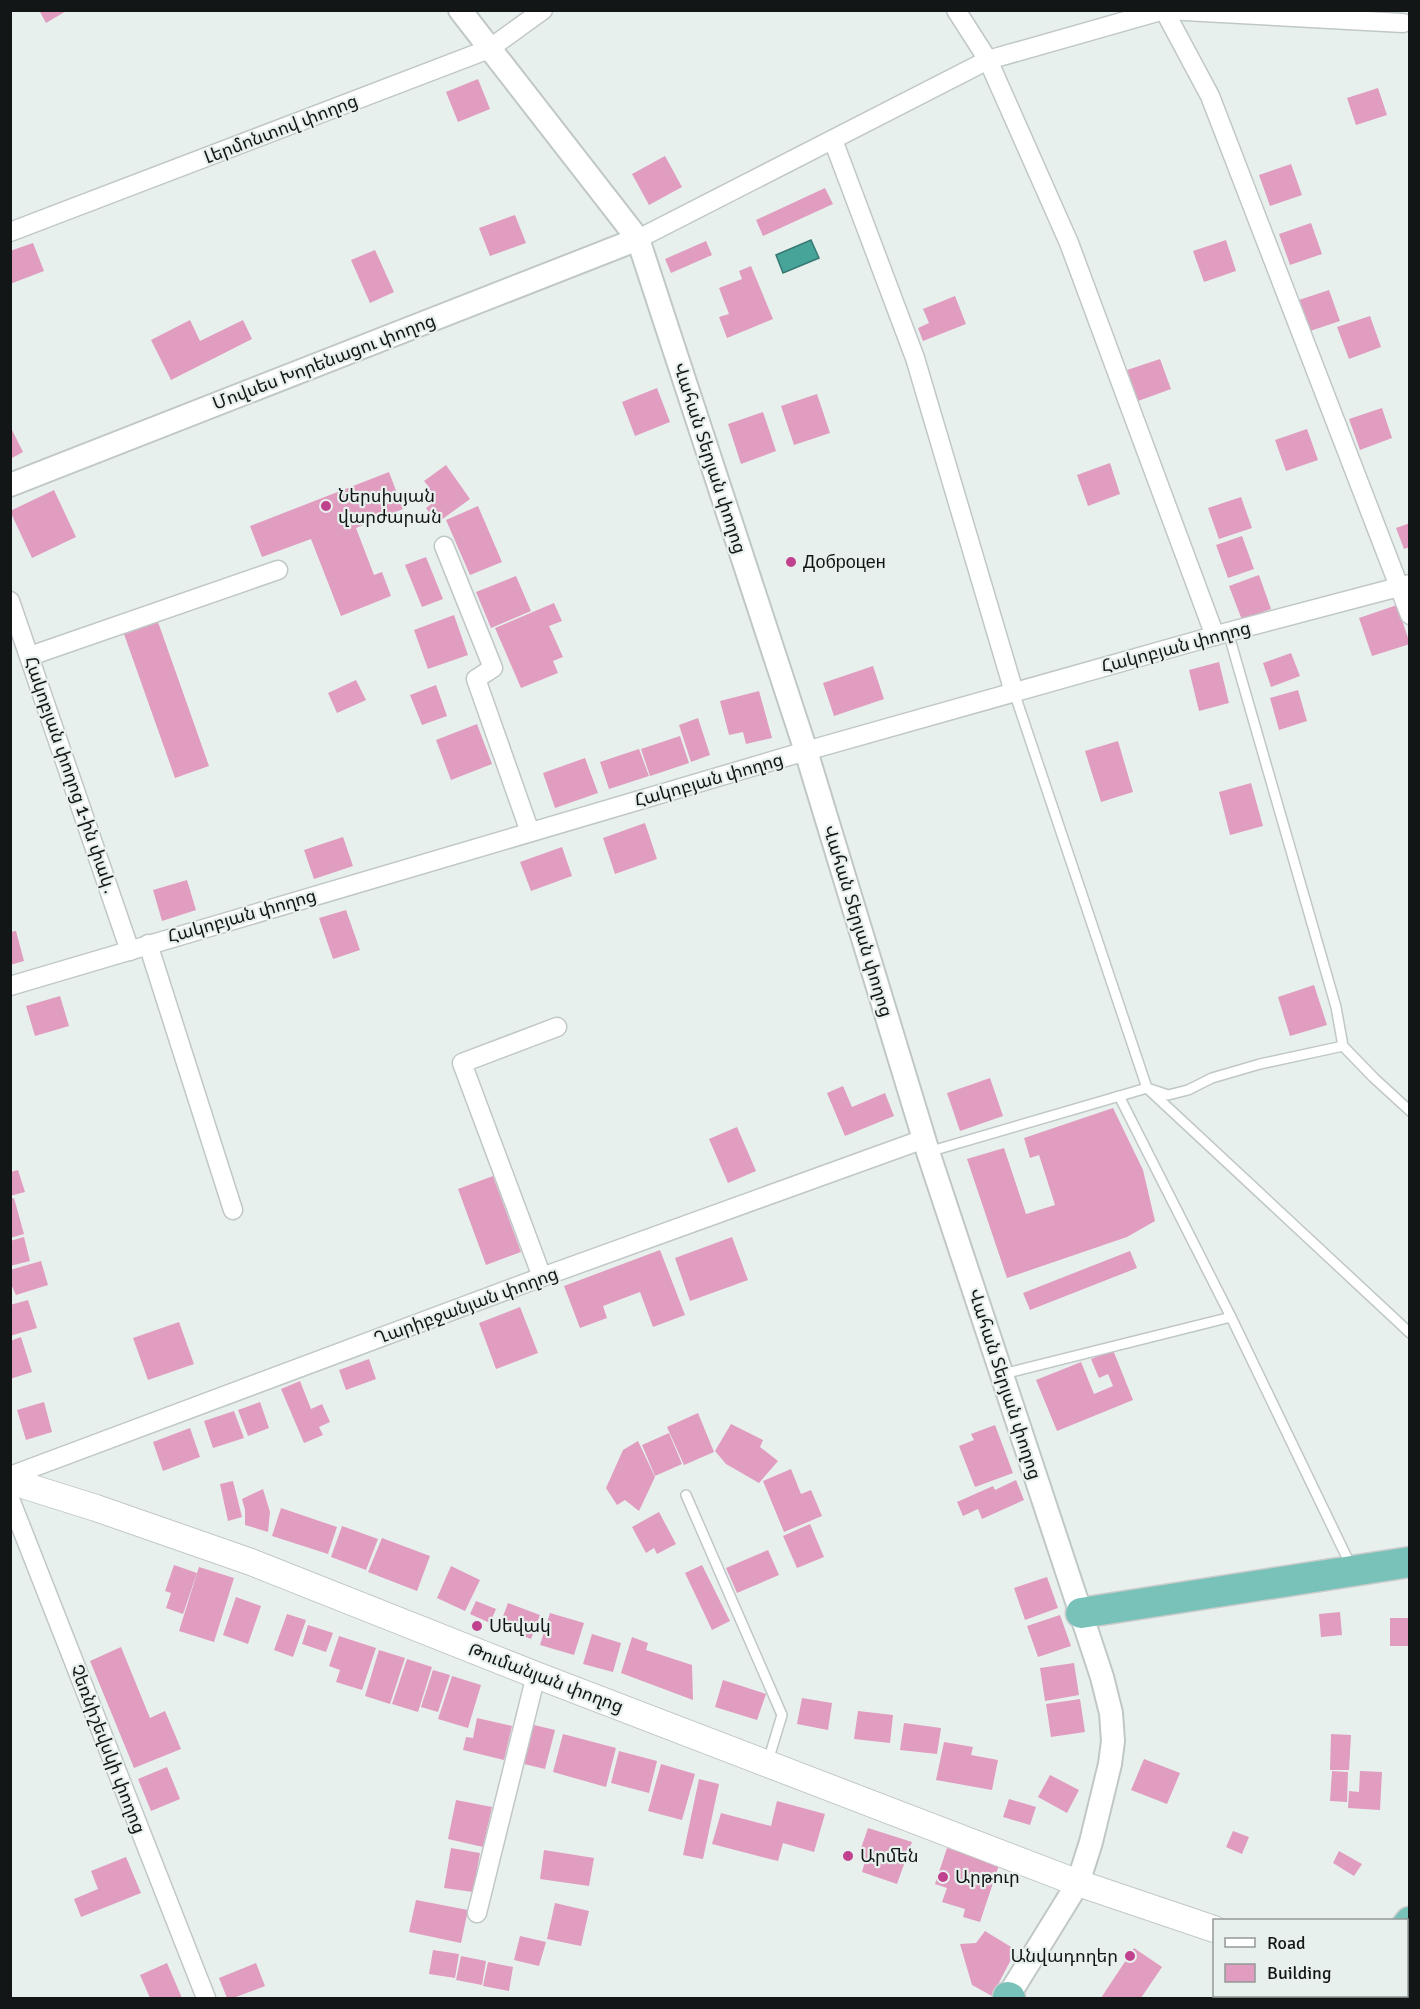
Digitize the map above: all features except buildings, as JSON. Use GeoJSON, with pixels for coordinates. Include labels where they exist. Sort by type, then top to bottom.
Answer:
{"type":"FeatureCollection","features":[{"type":"Feature","properties":{"kind":"highway"},"geometry":{"type":"LineString","coordinates":[[1081,1613],[1410,1562]]}},
{"type":"Feature","properties":{"kind":"main road","name":"Թումանյան փողոց"},"geometry":{"type":"LineString","coordinates":[[10,1481],[96,1508],[251,1562],[536,1675],[1078,1883],[1213,1928]]}},
{"type":"Feature","properties":{"kind":"street","name":"Վահան Տերյան փողոց"},"geometry":{"type":"LineString","coordinates":[[460,10],[638,239],[806,751],[926,1146],[1104,1686],[1111,1713],[1113,1741],[1092,1842],[1078,1883],[1009,1998]]}},
{"type":"Feature","properties":{"kind":"street","name":"Լերմոնտով փողոց"},"geometry":{"type":"LineString","coordinates":[[10,232],[489,49],[543,10]]}},
{"type":"Feature","properties":{"kind":"street"},"geometry":{"type":"LineString","coordinates":[[956,10],[988,60],[1069,243],[1222,634]]}},
{"type":"Feature","properties":{"kind":"street"},"geometry":{"type":"LineString","coordinates":[[1165,10],[1209,96],[1405,585],[1410,615]]}},
{"type":"Feature","properties":{"kind":"street"},"geometry":{"type":"LineString","coordinates":[[638,239],[988,60],[1165,10],[1253,13],[1403,24]]}},
{"type":"Feature","properties":{"kind":"street"},"geometry":{"type":"LineString","coordinates":[[833,140],[915,358],[1014,692]]}},
{"type":"Feature","properties":{"kind":"street","name":"Մովսես Խորենացու փողոց"},"geometry":{"type":"LineString","coordinates":[[10,485],[638,239]]}},
{"type":"Feature","properties":{"kind":"street"},"geometry":{"type":"LineString","coordinates":[[444,546],[493,668],[476,679],[530,832]]}},
{"type":"Feature","properties":{"kind":"street"},"geometry":{"type":"LineString","coordinates":[[30,656],[278,570]]}},
{"type":"Feature","properties":{"kind":"street","name":"Հակոբյան փողոց"},"geometry":{"type":"LineString","coordinates":[[10,986],[806,751],[1405,585]]}},
{"type":"Feature","properties":{"kind":"street","name":"Հակոբյան փողոց 1-ին փակ․"},"geometry":{"type":"LineString","coordinates":[[10,601],[130,951]]}},
{"type":"Feature","properties":{"kind":"street"},"geometry":{"type":"LineString","coordinates":[[148,944],[233,1210]]}},
{"type":"Feature","properties":{"kind":"street"},"geometry":{"type":"LineString","coordinates":[[542,1277],[462,1063],[556,1027]]}},
{"type":"Feature","properties":{"kind":"street","name":"Ղարիբջանյան փողոց"},"geometry":{"type":"LineString","coordinates":[[10,1476],[542,1277],[926,1146]]}},
{"type":"Feature","properties":{"kind":"street","name":"Չեռնիշեվսկի փողոց"},"geometry":{"type":"LineString","coordinates":[[10,1499],[206,1998]]}},
{"type":"Feature","properties":{"kind":"street"},"geometry":{"type":"LineString","coordinates":[[477,1913],[536,1675]]}},
{"type":"Feature","properties":{"kind":"lane"},"geometry":{"type":"LineString","coordinates":[[1222,634],[1336,1007],[1343,1046],[1410,1111]]}},
{"type":"Feature","properties":{"kind":"lane"},"geometry":{"type":"LineString","coordinates":[[1014,692],[1147,1088],[1410,1333]]}},
{"type":"Feature","properties":{"kind":"lane"},"geometry":{"type":"LineString","coordinates":[[926,1146],[1147,1088],[1168,1095],[1188,1090],[1212,1078],[1260,1064],[1343,1046]]}},
{"type":"Feature","properties":{"kind":"lane"},"geometry":{"type":"LineString","coordinates":[[1119,1096],[1231,1317],[1353,1571]]}},
{"type":"Feature","properties":{"kind":"lane"},"geometry":{"type":"LineString","coordinates":[[1002,1374],[1231,1317]]}},
{"type":"Feature","properties":{"kind":"lane"},"geometry":{"type":"LineString","coordinates":[[686,1495],[782,1715],[767,1763]]}},
{"type":"Feature","properties":{"kind":"water"},"geometry":{"type":"Polygon","coordinates":[[[811,240],[819,258],[783,273],[776,255],[811,240]]]}},
{"type":"Feature","properties":{"kind":"place","name":"Ներսիսյան վարժարան"},"geometry":{"type":"Point","coordinates":[326,506]}},
{"type":"Feature","properties":{"kind":"place","name":"Доброцен"},"geometry":{"type":"Point","coordinates":[791,562]}},
{"type":"Feature","properties":{"kind":"place","name":"Սեվակ"},"geometry":{"type":"Point","coordinates":[477,1626]}},
{"type":"Feature","properties":{"kind":"place","name":"Արմեն"},"geometry":{"type":"Point","coordinates":[848,1856]}},
{"type":"Feature","properties":{"kind":"place","name":"Արթուր"},"geometry":{"type":"Point","coordinates":[943,1877]}},
{"type":"Feature","properties":{"kind":"place","name":"Անվադողեր"},"geometry":{"type":"Point","coordinates":[1130,1956]}}]}
